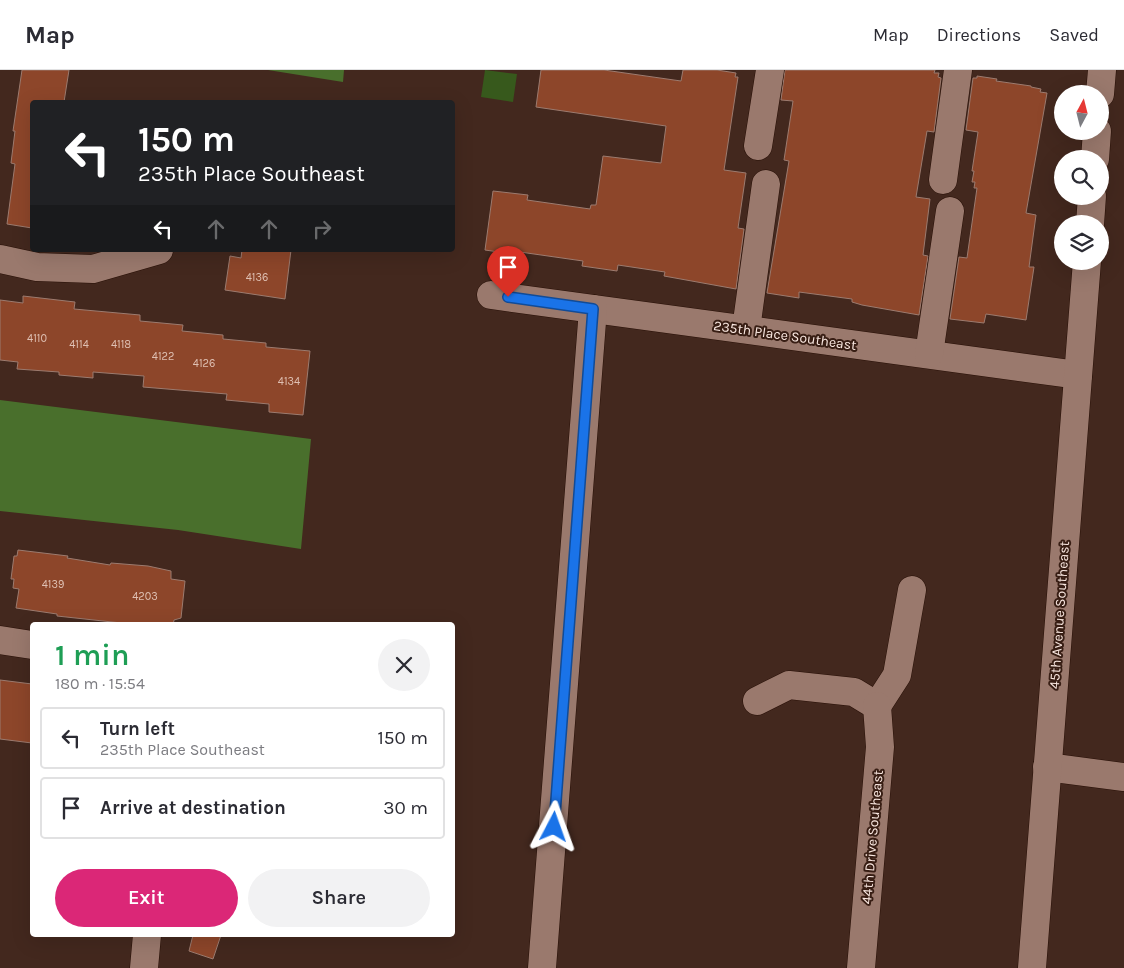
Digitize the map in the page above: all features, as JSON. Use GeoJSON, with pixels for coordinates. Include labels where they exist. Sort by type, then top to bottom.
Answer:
{"type":"FeatureCollection","features":[{"type":"Feature","properties":{"kind":"street"},"geometry":{"type":"LineString","coordinates":[[758,146],[770,70]]}},
{"type":"Feature","properties":{"kind":"street"},"geometry":{"type":"LineString","coordinates":[[943,180],[958,70]]}},
{"type":"Feature","properties":{"kind":"street"},"geometry":{"type":"LineString","coordinates":[[1101,85],[1102,70]]}},
{"type":"Feature","properties":{"kind":"street"},"geometry":{"type":"LineString","coordinates":[[746,329],[766,184]]}},
{"type":"Feature","properties":{"kind":"street"},"geometry":{"type":"LineString","coordinates":[[930,354],[950,211]]}},
{"type":"Feature","properties":{"kind":"street"},"geometry":{"type":"LineString","coordinates":[[0,259],[37,267],[93,269],[152,252]]}},
{"type":"Feature","properties":{"kind":"street","name":"45th Avenue Southeast"},"geometry":{"type":"LineString","coordinates":[[1032,968],[1086,270]]}},
{"type":"Feature","properties":{"kind":"street","name":"235th Place Southeast"},"geometry":{"type":"LineString","coordinates":[[491,295],[1078,374]]}},
{"type":"Feature","properties":{"kind":"street"},"geometry":{"type":"LineString","coordinates":[[542,968],[593,309]]}},
{"type":"Feature","properties":{"kind":"street"},"geometry":{"type":"LineString","coordinates":[[757,701],[789,686],[854,692],[877,706],[897,675],[912,590]]}},
{"type":"Feature","properties":{"kind":"street"},"geometry":{"type":"LineString","coordinates":[[0,640],[30,645]]}},
{"type":"Feature","properties":{"kind":"street","name":"44th Drive Southeast"},"geometry":{"type":"LineString","coordinates":[[862,968],[880,746],[877,706]]}},
{"type":"Feature","properties":{"kind":"street"},"geometry":{"type":"LineString","coordinates":[[1047,767],[1124,777]]}},
{"type":"Feature","properties":{"kind":"street"},"geometry":{"type":"LineString","coordinates":[[144,968],[147,937]]}},
{"type":"Feature","properties":{"kind":"green space"},"geometry":{"type":"Polygon","coordinates":[[[268,70],[344,70],[343,82],[268,70]]]}},
{"type":"Feature","properties":{"kind":"green space"},"geometry":{"type":"Polygon","coordinates":[[[485,70],[517,74],[513,102],[481,97],[485,70]]]}},
{"type":"Feature","properties":{"kind":"green space"},"geometry":{"type":"Polygon","coordinates":[[[0,400],[311,439],[301,549],[178,530],[0,511],[0,400]]]}},
{"type":"Feature","properties":{"kind":"building"},"geometry":{"type":"Polygon","coordinates":[[[22,70],[69,70],[64,100],[30,100],[30,228],[7,224],[15,164],[11,163],[15,131],[13,131],[22,70]]]}},
{"type":"Feature","properties":{"kind":"building"},"geometry":{"type":"Polygon","coordinates":[[[541,70],[604,70],[681,81],[683,70],[717,70],[736,73],[735,77],[738,77],[724,170],[746,173],[738,228],[744,229],[736,289],[664,276],[665,272],[618,265],[617,271],[582,266],[583,261],[520,252],[519,255],[485,250],[493,191],[528,195],[527,200],[590,209],[591,205],[596,205],[603,156],[661,163],[666,126],[536,107],[541,70]]]}},
{"type":"Feature","properties":{"kind":"building"},"geometry":{"type":"Polygon","coordinates":[[[785,70],[935,70],[934,73],[939,73],[938,77],[941,78],[934,132],[927,131],[916,197],[930,199],[923,255],[928,256],[919,315],[862,305],[852,302],[852,299],[799,292],[799,298],[767,293],[789,161],[784,160],[793,101],[781,100],[785,70]]]}},
{"type":"Feature","properties":{"kind":"building"},"geometry":{"type":"Polygon","coordinates":[[[977,76],[1031,86],[1041,89],[1040,92],[1047,93],[1026,213],[1036,215],[1029,267],[1034,267],[1026,320],[986,314],[984,323],[950,319],[959,257],[967,258],[977,188],[974,188],[975,182],[972,182],[974,171],[972,171],[978,132],[966,130],[973,78],[977,78],[977,76]]]}},
{"type":"Feature","properties":{"kind":"building"},"geometry":{"type":"Polygon","coordinates":[[[242,252],[291,252],[285,299],[225,290],[230,256],[241,258],[242,252]]]}},
{"type":"Feature","properties":{"kind":"building"},"geometry":{"type":"Polygon","coordinates":[[[23,296],[75,302],[74,309],[140,315],[140,321],[183,325],[182,331],[223,335],[223,339],[266,343],[266,347],[310,351],[303,415],[269,412],[269,404],[226,400],[227,394],[143,387],[144,376],[93,372],[93,378],[59,375],[59,372],[17,369],[18,362],[0,360],[0,300],[23,303],[23,296]]]}},
{"type":"Feature","properties":{"kind":"building"},"geometry":{"type":"Polygon","coordinates":[[[18,550],[68,556],[67,558],[110,565],[111,563],[148,566],[171,571],[171,579],[185,581],[181,618],[174,620],[174,622],[112,622],[57,616],[57,614],[16,608],[19,589],[13,588],[14,579],[11,579],[14,556],[17,556],[18,550]]]}},
{"type":"Feature","properties":{"kind":"building"},"geometry":{"type":"Polygon","coordinates":[[[0,680],[30,684],[30,743],[0,739],[0,680]]]}},
{"type":"Feature","properties":{"kind":"building"},"geometry":{"type":"Polygon","coordinates":[[[192,937],[220,937],[213,959],[189,951],[192,937]]]}},
{"type":"Feature","properties":{"kind":"route"},"geometry":{"type":"LineString","coordinates":[[508,297],[593,309],[554,827]]}}]}
